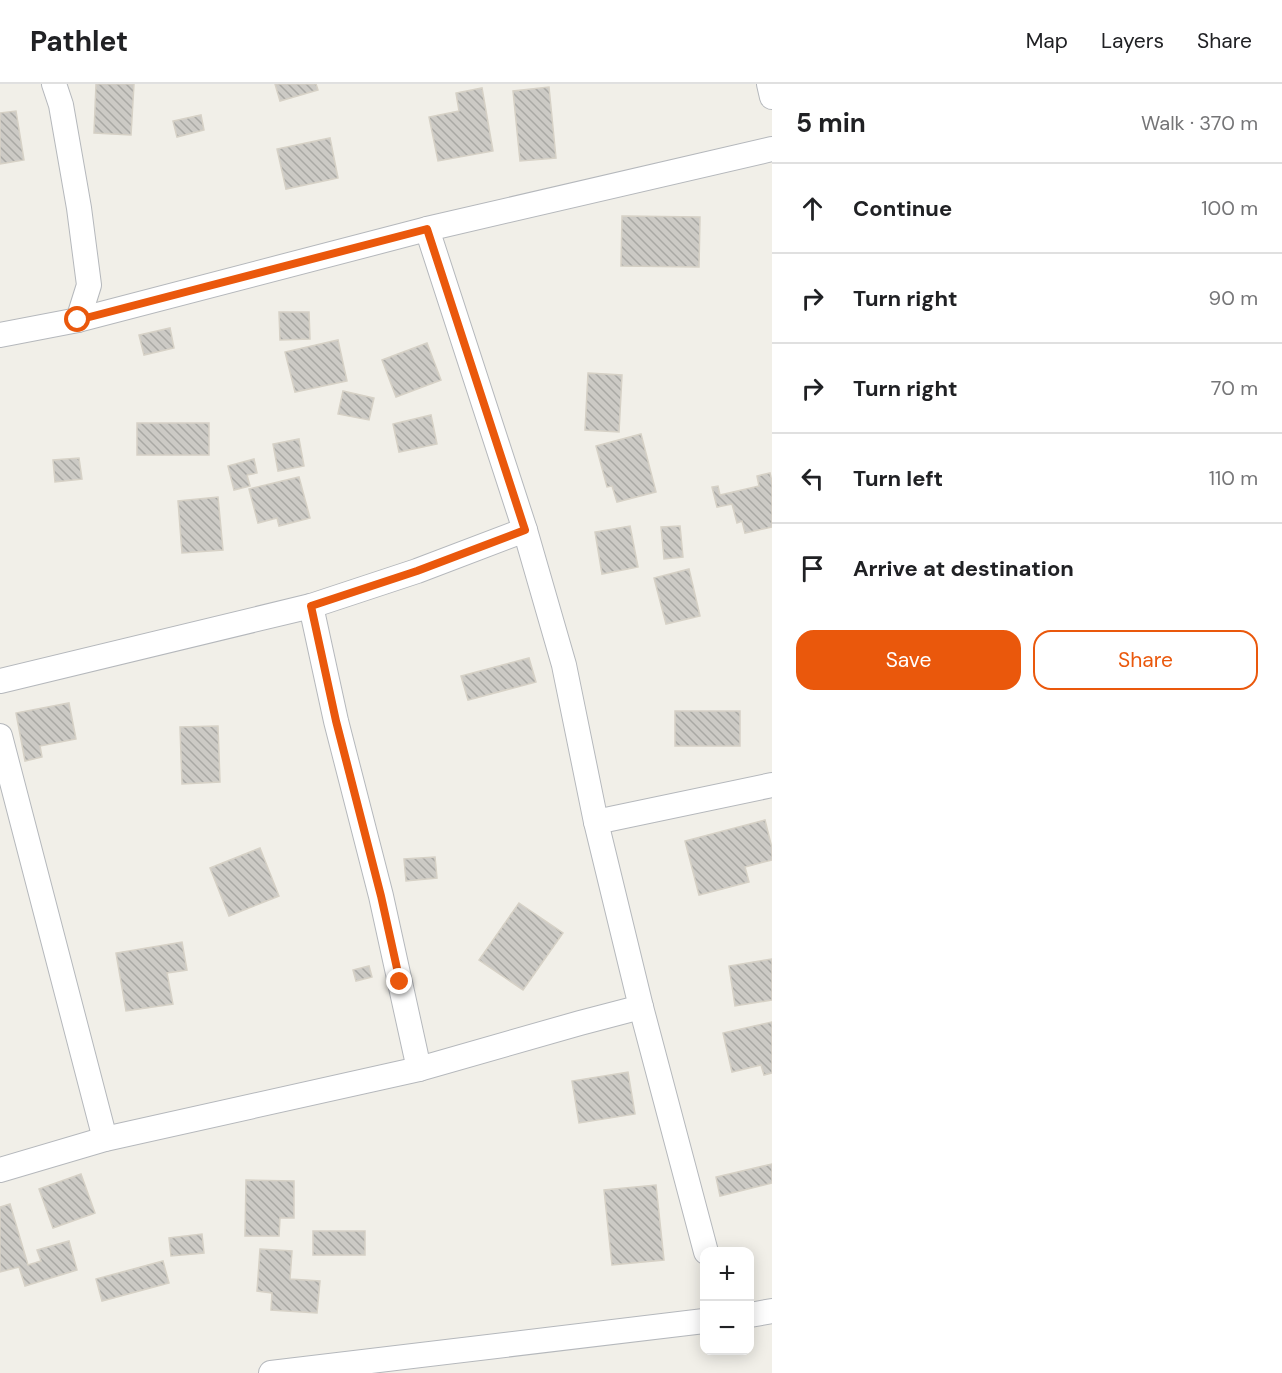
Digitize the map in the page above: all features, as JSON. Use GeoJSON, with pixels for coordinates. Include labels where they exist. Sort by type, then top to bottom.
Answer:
{"type":"FeatureCollection","features":[{"type":"Feature","properties":{"kind":"street"},"geometry":{"type":"LineString","coordinates":[[54,84],[61,105],[75,185],[89,285],[78,320]]}},
{"type":"Feature","properties":{"kind":"street"},"geometry":{"type":"LineString","coordinates":[[769,84],[772,97]]}},
{"type":"Feature","properties":{"kind":"street"},"geometry":{"type":"LineString","coordinates":[[0,335],[78,320],[427,229],[772,149]]}},
{"type":"Feature","properties":{"kind":"street"},"geometry":{"type":"LineString","coordinates":[[427,229],[525,530],[564,664],[596,822],[641,1007],[705,1247]]}},
{"type":"Feature","properties":{"kind":"street"},"geometry":{"type":"LineString","coordinates":[[89,285],[134,306]]}},
{"type":"Feature","properties":{"kind":"street"},"geometry":{"type":"LineString","coordinates":[[0,681],[311,606],[417,571],[525,530]]}},
{"type":"Feature","properties":{"kind":"street"},"geometry":{"type":"LineString","coordinates":[[311,606],[336,721],[381,896],[419,1069]]}},
{"type":"Feature","properties":{"kind":"street"},"geometry":{"type":"LineString","coordinates":[[0,736],[105,1139]]}},
{"type":"Feature","properties":{"kind":"street"},"geometry":{"type":"LineString","coordinates":[[596,822],[772,785]]}},
{"type":"Feature","properties":{"kind":"street"},"geometry":{"type":"LineString","coordinates":[[0,1170],[105,1139],[419,1069],[641,1007]]}},
{"type":"Feature","properties":{"kind":"street"},"geometry":{"type":"LineString","coordinates":[[754,1314],[772,1311]]}},
{"type":"Feature","properties":{"kind":"street"},"geometry":{"type":"LineString","coordinates":[[271,1373],[700,1322]]}},
{"type":"Feature","properties":{"kind":"building"},"geometry":{"type":"Polygon","coordinates":[[[96,84],[134,84],[131,135],[94,133],[96,84]]]}},
{"type":"Feature","properties":{"kind":"building"},"geometry":{"type":"Polygon","coordinates":[[[275,84],[316,84],[318,90],[280,101],[275,84]]]}},
{"type":"Feature","properties":{"kind":"building"},"geometry":{"type":"Polygon","coordinates":[[[549,87],[556,158],[520,161],[513,91],[549,87]]]}},
{"type":"Feature","properties":{"kind":"building"},"geometry":{"type":"Polygon","coordinates":[[[482,88],[493,151],[438,161],[429,117],[459,111],[456,93],[482,88]]]}},
{"type":"Feature","properties":{"kind":"building"},"geometry":{"type":"Polygon","coordinates":[[[16,111],[24,160],[0,164],[0,113],[16,111]]]}},
{"type":"Feature","properties":{"kind":"building"},"geometry":{"type":"Polygon","coordinates":[[[201,115],[204,130],[177,137],[173,121],[201,115]]]}},
{"type":"Feature","properties":{"kind":"building"},"geometry":{"type":"Polygon","coordinates":[[[330,138],[338,178],[286,189],[277,149],[330,138]]]}},
{"type":"Feature","properties":{"kind":"building"},"geometry":{"type":"Polygon","coordinates":[[[622,216],[700,217],[699,267],[621,266],[622,216]]]}},
{"type":"Feature","properties":{"kind":"building"},"geometry":{"type":"Polygon","coordinates":[[[279,312],[309,312],[310,339],[280,340],[279,312]]]}},
{"type":"Feature","properties":{"kind":"building"},"geometry":{"type":"Polygon","coordinates":[[[170,328],[174,348],[144,355],[139,335],[170,328]]]}},
{"type":"Feature","properties":{"kind":"building"},"geometry":{"type":"Polygon","coordinates":[[[338,340],[347,381],[295,392],[285,352],[338,340]]]}},
{"type":"Feature","properties":{"kind":"building"},"geometry":{"type":"Polygon","coordinates":[[[427,343],[441,380],[396,397],[382,360],[427,343]]]}},
{"type":"Feature","properties":{"kind":"building"},"geometry":{"type":"Polygon","coordinates":[[[588,373],[622,375],[619,432],[585,430],[588,373]]]}},
{"type":"Feature","properties":{"kind":"building"},"geometry":{"type":"Polygon","coordinates":[[[343,391],[374,398],[369,420],[338,414],[343,391]]]}},
{"type":"Feature","properties":{"kind":"building"},"geometry":{"type":"Polygon","coordinates":[[[431,415],[437,444],[399,452],[393,424],[431,415]]]}},
{"type":"Feature","properties":{"kind":"building"},"geometry":{"type":"Polygon","coordinates":[[[137,423],[209,423],[209,455],[137,455],[137,423]]]}},
{"type":"Feature","properties":{"kind":"building"},"geometry":{"type":"Polygon","coordinates":[[[641,434],[656,492],[617,502],[612,486],[607,487],[596,446],[641,434]]]}},
{"type":"Feature","properties":{"kind":"building"},"geometry":{"type":"Polygon","coordinates":[[[299,439],[304,466],[278,471],[273,444],[299,439]]]}},
{"type":"Feature","properties":{"kind":"building"},"geometry":{"type":"Polygon","coordinates":[[[79,458],[82,479],[55,482],[53,460],[79,458]]]}},
{"type":"Feature","properties":{"kind":"building"},"geometry":{"type":"Polygon","coordinates":[[[254,459],[257,473],[247,475],[250,486],[234,490],[228,466],[254,459]]]}},
{"type":"Feature","properties":{"kind":"building"},"geometry":{"type":"Polygon","coordinates":[[[770,473],[772,527],[745,533],[742,521],[737,523],[732,504],[717,507],[712,487],[718,486],[720,495],[759,486],[757,476],[770,473]]]}},
{"type":"Feature","properties":{"kind":"building"},"geometry":{"type":"Polygon","coordinates":[[[299,477],[310,518],[279,526],[277,518],[258,523],[249,489],[299,477]]]}},
{"type":"Feature","properties":{"kind":"building"},"geometry":{"type":"Polygon","coordinates":[[[218,497],[223,550],[182,553],[178,501],[218,497]]]}},
{"type":"Feature","properties":{"kind":"building"},"geometry":{"type":"Polygon","coordinates":[[[630,526],[638,567],[602,574],[595,532],[630,526]]]}},
{"type":"Feature","properties":{"kind":"building"},"geometry":{"type":"Polygon","coordinates":[[[680,526],[683,557],[664,559],[661,527],[680,526]]]}},
{"type":"Feature","properties":{"kind":"building"},"geometry":{"type":"Polygon","coordinates":[[[689,569],[700,616],[666,624],[654,578],[689,569]]]}},
{"type":"Feature","properties":{"kind":"building"},"geometry":{"type":"Polygon","coordinates":[[[529,658],[536,682],[468,700],[461,676],[529,658]]]}},
{"type":"Feature","properties":{"kind":"building"},"geometry":{"type":"Polygon","coordinates":[[[69,703],[76,739],[40,746],[42,757],[25,761],[16,713],[69,703]]]}},
{"type":"Feature","properties":{"kind":"building"},"geometry":{"type":"Polygon","coordinates":[[[675,711],[740,711],[740,746],[675,746],[675,711]]]}},
{"type":"Feature","properties":{"kind":"building"},"geometry":{"type":"Polygon","coordinates":[[[218,726],[220,782],[182,784],[180,727],[218,726]]]}},
{"type":"Feature","properties":{"kind":"building"},"geometry":{"type":"Polygon","coordinates":[[[765,820],[772,848],[772,860],[745,867],[749,882],[699,895],[685,841],[765,820]]]}},
{"type":"Feature","properties":{"kind":"building"},"geometry":{"type":"Polygon","coordinates":[[[260,848],[279,896],[229,916],[210,868],[260,848]]]}},
{"type":"Feature","properties":{"kind":"building"},"geometry":{"type":"Polygon","coordinates":[[[435,857],[437,878],[406,881],[404,859],[435,857]]]}},
{"type":"Feature","properties":{"kind":"building"},"geometry":{"type":"Polygon","coordinates":[[[519,903],[563,933],[523,990],[479,960],[519,903]]]}},
{"type":"Feature","properties":{"kind":"building"},"geometry":{"type":"Polygon","coordinates":[[[182,942],[187,970],[167,973],[173,1004],[126,1011],[116,953],[182,942]]]}},
{"type":"Feature","properties":{"kind":"building"},"geometry":{"type":"Polygon","coordinates":[[[772,959],[772,1000],[735,1006],[729,966],[772,959]]]}},
{"type":"Feature","properties":{"kind":"building"},"geometry":{"type":"Polygon","coordinates":[[[369,966],[372,977],[356,981],[353,970],[369,966]]]}},
{"type":"Feature","properties":{"kind":"building"},"geometry":{"type":"Polygon","coordinates":[[[772,1022],[772,1073],[764,1075],[761,1065],[732,1072],[723,1033],[772,1022]]]}},
{"type":"Feature","properties":{"kind":"building"},"geometry":{"type":"Polygon","coordinates":[[[628,1072],[635,1114],[579,1123],[572,1081],[628,1072]]]}},
{"type":"Feature","properties":{"kind":"building"},"geometry":{"type":"Polygon","coordinates":[[[772,1164],[772,1183],[720,1196],[716,1177],[772,1164]]]}},
{"type":"Feature","properties":{"kind":"building"},"geometry":{"type":"Polygon","coordinates":[[[81,1174],[95,1213],[53,1228],[39,1189],[81,1174]]]}},
{"type":"Feature","properties":{"kind":"building"},"geometry":{"type":"Polygon","coordinates":[[[246,1180],[294,1181],[294,1218],[280,1218],[279,1236],[245,1236],[246,1180]]]}},
{"type":"Feature","properties":{"kind":"building"},"geometry":{"type":"Polygon","coordinates":[[[656,1185],[664,1260],[612,1265],[604,1190],[656,1185]]]}},
{"type":"Feature","properties":{"kind":"building"},"geometry":{"type":"Polygon","coordinates":[[[10,1204],[28,1265],[41,1261],[37,1250],[69,1241],[77,1270],[25,1286],[19,1267],[0,1272],[0,1207],[10,1204]]]}},
{"type":"Feature","properties":{"kind":"building"},"geometry":{"type":"Polygon","coordinates":[[[313,1231],[365,1231],[365,1255],[313,1255],[313,1231]]]}},
{"type":"Feature","properties":{"kind":"building"},"geometry":{"type":"Polygon","coordinates":[[[202,1234],[204,1253],[171,1256],[169,1238],[202,1234]]]}},
{"type":"Feature","properties":{"kind":"building"},"geometry":{"type":"Polygon","coordinates":[[[260,1249],[292,1251],[290,1279],[320,1281],[317,1313],[271,1310],[272,1293],[257,1291],[260,1249]]]}},
{"type":"Feature","properties":{"kind":"building"},"geometry":{"type":"Polygon","coordinates":[[[163,1261],[169,1283],[102,1301],[96,1279],[163,1261]]]}},
{"type":"Feature","properties":{"kind":"route"},"geometry":{"type":"LineString","coordinates":[[78,320],[427,229],[525,530],[417,571],[311,606],[336,721],[381,896],[400,982]]}}]}
